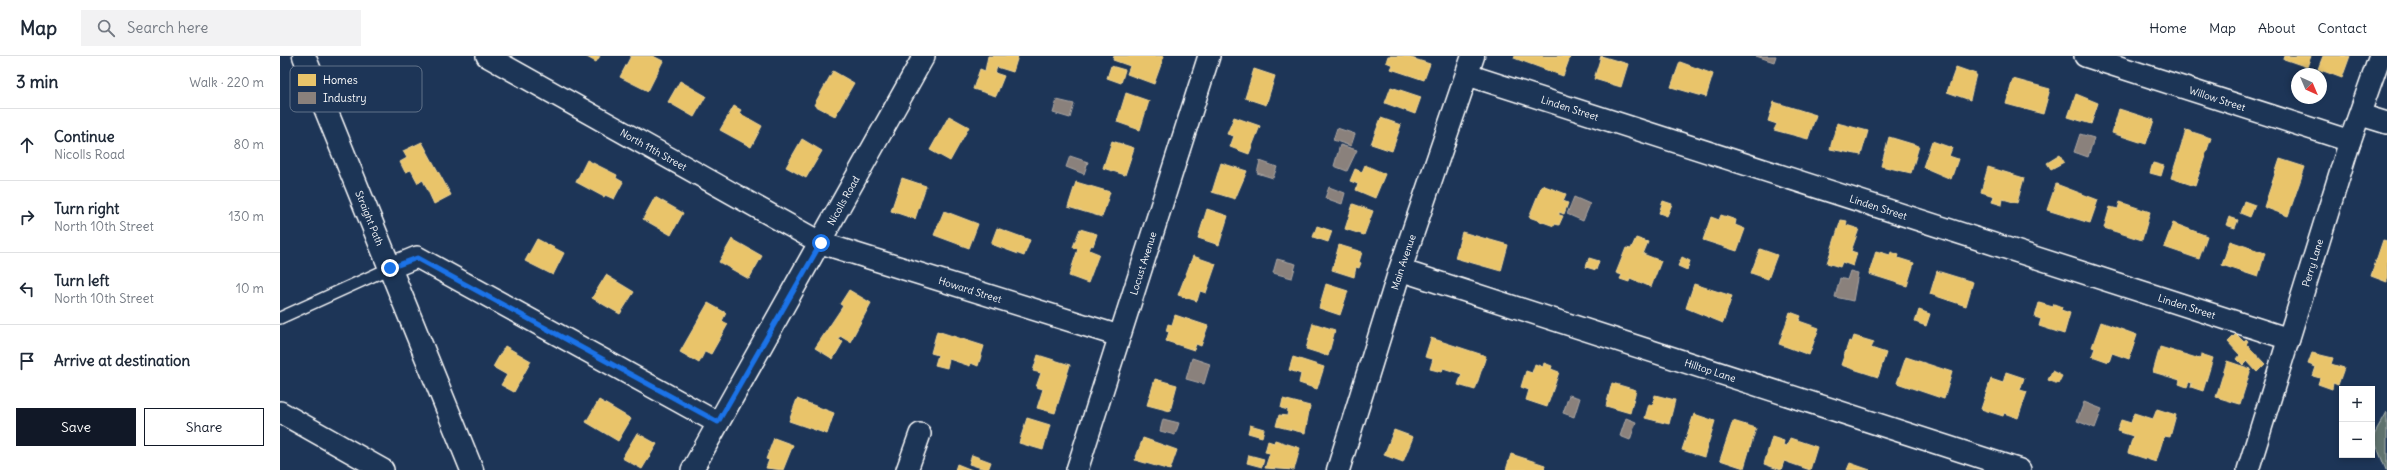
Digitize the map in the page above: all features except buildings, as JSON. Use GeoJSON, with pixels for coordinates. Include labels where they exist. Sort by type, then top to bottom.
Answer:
{"type":"FeatureCollection","features":[{"type":"Feature","properties":{"kind":"main road","name":"Straight Path"},"geometry":{"type":"LineString","coordinates":[[304,56],[308,66]]}},
{"type":"Feature","properties":{"kind":"main road","name":"Main Avenue"},"geometry":{"type":"LineString","coordinates":[[1340,469],[1400,270],[1470,65]]}},
{"type":"Feature","properties":{"kind":"main road","name":"Straight Path"},"geometry":{"type":"LineString","coordinates":[[327,112],[472,470]]}},
{"type":"Feature","properties":{"kind":"street","name":"North 11th Street"},"geometry":{"type":"LineString","coordinates":[[487,56],[821,243]]}},
{"type":"Feature","properties":{"kind":"street","name":"Locust Avenue"},"geometry":{"type":"LineString","coordinates":[[1077,470],[1209,56]]}},
{"type":"Feature","properties":{"kind":"street","name":"Willow Street"},"geometry":{"type":"LineString","coordinates":[[2085,56],[2350,141]]}},
{"type":"Feature","properties":{"kind":"street","name":"Perry Lane"},"geometry":{"type":"LineString","coordinates":[[2248,470],[2350,141],[2361,115],[2380,56]]}},
{"type":"Feature","properties":{"kind":"street","name":"Nicolls Road"},"geometry":{"type":"LineString","coordinates":[[692,470],[821,243],[918,58]]}},
{"type":"Feature","properties":{"kind":"street","name":"Linden Street"},"geometry":{"type":"LineString","coordinates":[[1470,65],[2289,339]]}},
{"type":"Feature","properties":{"kind":"street"},"geometry":{"type":"LineString","coordinates":[[2361,115],[2387,123]]}},
{"type":"Feature","properties":{"kind":"street","name":"Howard Street"},"geometry":{"type":"LineString","coordinates":[[821,243],[1119,336]]}},
{"type":"Feature","properties":{"kind":"street"},"geometry":{"type":"LineString","coordinates":[[390,268],[417,258],[718,422]]}},
{"type":"Feature","properties":{"kind":"street","name":"Hilltop Lane"},"geometry":{"type":"LineString","coordinates":[[1400,270],[2020,470]]}},
{"type":"Feature","properties":{"kind":"street"},"geometry":{"type":"LineString","coordinates":[[280,412],[383,470]]}},
{"type":"Feature","properties":{"kind":"street"},"geometry":{"type":"LineString","coordinates":[[907,470],[920,434]]}},
{"type":"Feature","properties":{"kind":"lane"},"geometry":{"type":"LineString","coordinates":[[280,318],[390,268]]}},
{"type":"Feature","properties":{"kind":"green space"},"geometry":{"type":"Polygon","coordinates":[[[2387,412],[2387,470],[2375,442],[2375,433],[2387,412]]]}},
{"type":"Feature","properties":{"kind":"route"},"geometry":{"type":"LineString","coordinates":[[390,268],[417,258],[718,422],[821,243]]}}]}
